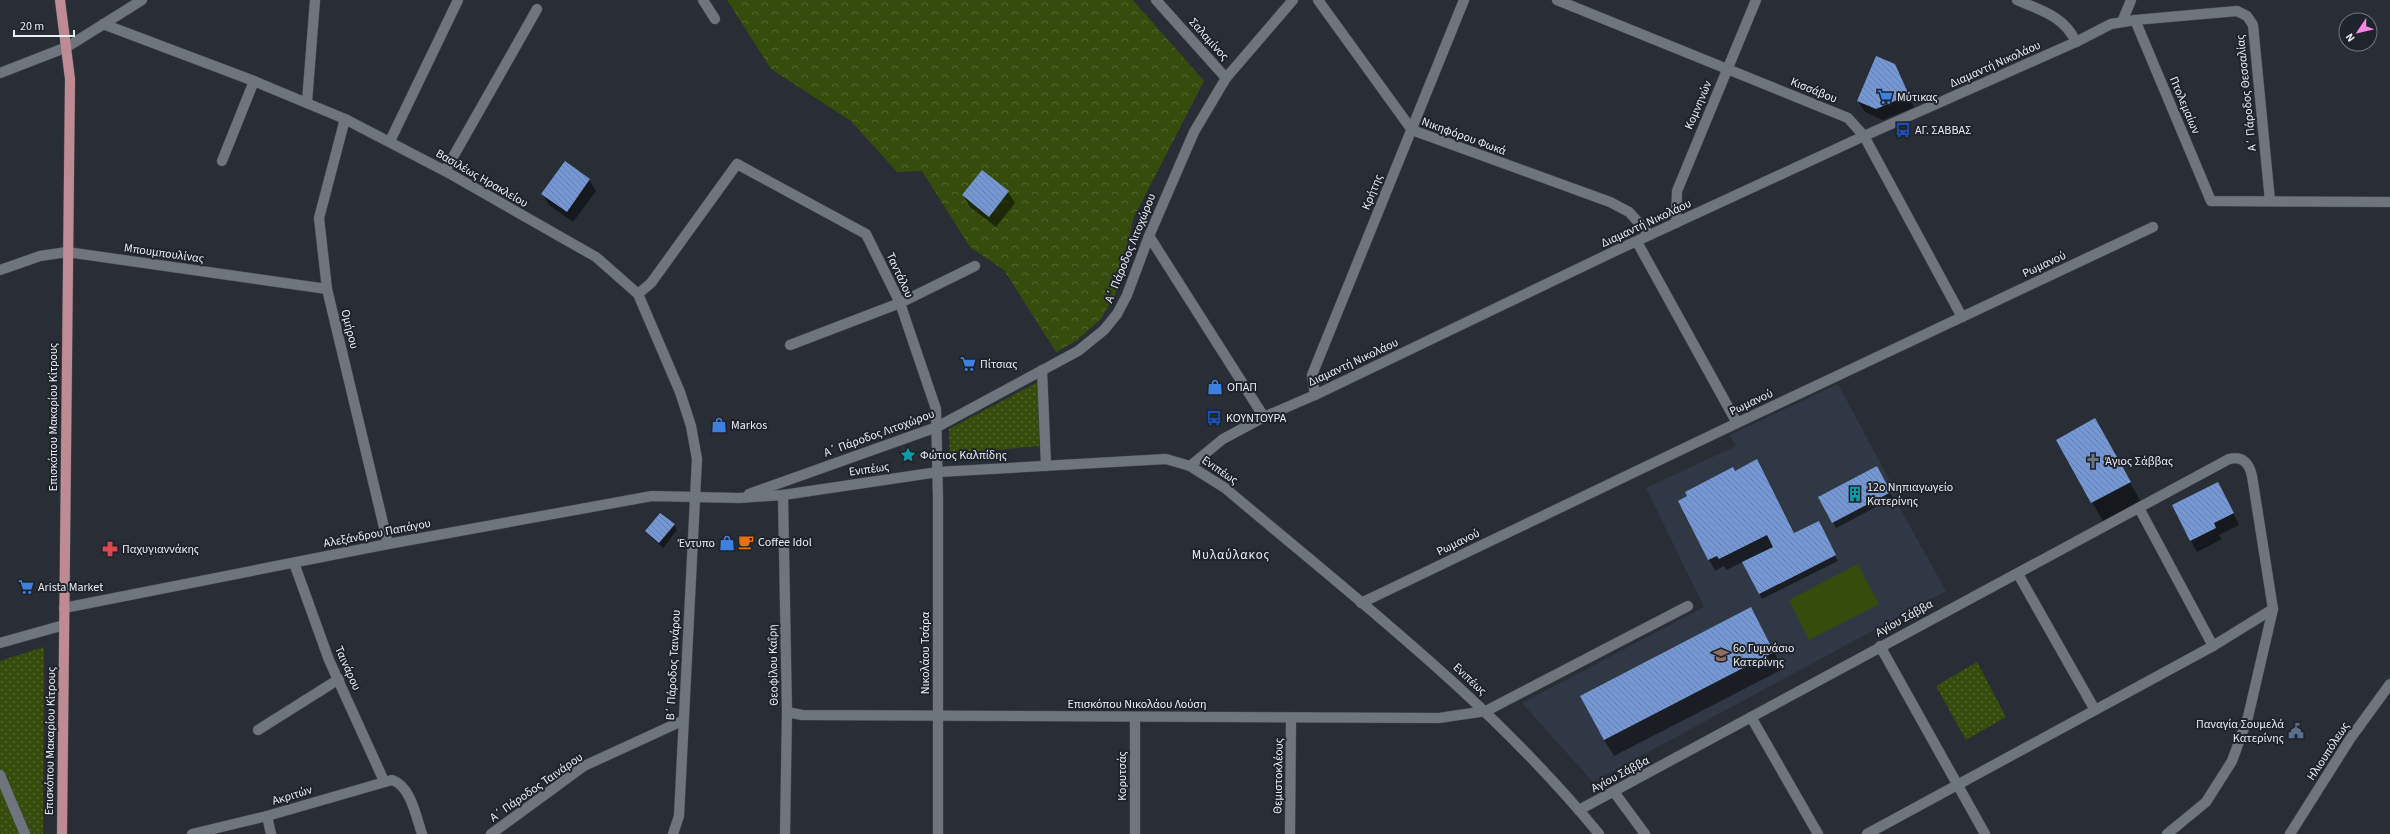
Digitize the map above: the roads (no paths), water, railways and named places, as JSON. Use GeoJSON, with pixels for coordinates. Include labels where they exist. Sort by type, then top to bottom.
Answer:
{"type":"FeatureCollection","features":[{"type":"Feature","properties":{"kind":"main road","name":"Επισκόπου Μακαρίου Κίτρους"},"geometry":{"type":"LineString","coordinates":[[60,0],[70,79],[62,834]]}},
{"type":"Feature","properties":{"kind":"street"},"geometry":{"type":"LineString","coordinates":[[0,73],[67,47],[142,0]]}},
{"type":"Feature","properties":{"kind":"street"},"geometry":{"type":"LineString","coordinates":[[307,102],[315,0]]}},
{"type":"Feature","properties":{"kind":"street"},"geometry":{"type":"LineString","coordinates":[[390,141],[458,0]]}},
{"type":"Feature","properties":{"kind":"street"},"geometry":{"type":"LineString","coordinates":[[703,0],[715,19]]}},
{"type":"Feature","properties":{"kind":"street","name":"Σαλαμίνος"},"geometry":{"type":"LineString","coordinates":[[1156,0],[1226,78]]}},
{"type":"Feature","properties":{"kind":"street","name":"Α΄ Πάροδος Λιτοχώρου"},"geometry":{"type":"LineString","coordinates":[[739,498],[937,427],[1078,351],[1104,330],[1117,314],[1127,295],[1149,236],[1194,132],[1226,78],[1293,0]]}},
{"type":"Feature","properties":{"kind":"street","name":"Νικηφόρου Φωκά"},"geometry":{"type":"LineString","coordinates":[[1318,0],[1412,130],[1610,202],[1629,212],[1650,235]]}},
{"type":"Feature","properties":{"kind":"street","name":"Κρήτης"},"geometry":{"type":"LineString","coordinates":[[1315,395],[1312,375],[1464,0]]}},
{"type":"Feature","properties":{"kind":"street","name":"Κισσάβου"},"geometry":{"type":"LineString","coordinates":[[1557,0],[1848,118],[1864,136],[1962,317]]}},
{"type":"Feature","properties":{"kind":"street","name":"Κομνηνών"},"geometry":{"type":"LineString","coordinates":[[1676,223],[1677,191],[1756,0]]}},
{"type":"Feature","properties":{"kind":"street"},"geometry":{"type":"LineString","coordinates":[[2017,0],[2053,15],[2070,29],[2076,42]]}},
{"type":"Feature","properties":{"kind":"street"},"geometry":{"type":"LineString","coordinates":[[2122,22],[2130,0]]}},
{"type":"Feature","properties":{"kind":"street"},"geometry":{"type":"LineString","coordinates":[[445,171],[537,9]]}},
{"type":"Feature","properties":{"kind":"street","name":"Α΄ Πάροδος Θεσσαλίας"},"geometry":{"type":"LineString","coordinates":[[2122,22],[2237,11],[2247,16],[2252,25],[2270,201]]}},
{"type":"Feature","properties":{"kind":"street","name":"Πτολεμαίων"},"geometry":{"type":"LineString","coordinates":[[2135,20],[2211,201],[2270,201]]}},
{"type":"Feature","properties":{"kind":"street","name":"Διαμαντή Νικολάου"},"geometry":{"type":"LineString","coordinates":[[1190,466],[1223,439],[1264,417],[1315,395],[1650,235],[1864,136],[2076,42],[2111,24],[2122,22]]}},
{"type":"Feature","properties":{"kind":"street","name":"Βασιλέως Ηρακλείου"},"geometry":{"type":"LineString","coordinates":[[103,24],[254,81],[345,119],[390,141],[445,171],[596,257],[638,294],[680,392],[691,426],[697,459],[696,497]]}},
{"type":"Feature","properties":{"kind":"street"},"geometry":{"type":"LineString","coordinates":[[222,161],[254,81]]}},
{"type":"Feature","properties":{"kind":"street","name":"Ομήρου"},"geometry":{"type":"LineString","coordinates":[[345,119],[319,218],[327,289],[388,544]]}},
{"type":"Feature","properties":{"kind":"street","name":"Ταντάλου"},"geometry":{"type":"LineString","coordinates":[[638,294],[651,283],[736,164],[866,234],[900,303],[936,409],[938,472]]}},
{"type":"Feature","properties":{"kind":"street"},"geometry":{"type":"LineString","coordinates":[[2270,201],[2390,202]]}},
{"type":"Feature","properties":{"kind":"street","name":"Ρωμανού"},"geometry":{"type":"LineString","coordinates":[[1361,603],[1737,422],[2153,227]]}},
{"type":"Feature","properties":{"kind":"street"},"geometry":{"type":"LineString","coordinates":[[1149,236],[1264,417]]}},
{"type":"Feature","properties":{"kind":"street"},"geometry":{"type":"LineString","coordinates":[[1637,242],[1737,422]]}},
{"type":"Feature","properties":{"kind":"street","name":"Μπουμπουλίνας"},"geometry":{"type":"LineString","coordinates":[[0,270],[40,256],[67,252],[327,289]]}},
{"type":"Feature","properties":{"kind":"street"},"geometry":{"type":"LineString","coordinates":[[790,345],[900,303],[975,266]]}},
{"type":"Feature","properties":{"kind":"street"},"geometry":{"type":"LineString","coordinates":[[1042,370],[1046,466]]}},
{"type":"Feature","properties":{"kind":"street","name":"Ενιπέως"},"geometry":{"type":"LineString","coordinates":[[696,497],[739,498],[783,495],[938,472],[1166,459],[1190,466],[1225,488],[1438,667],[1486,711],[1579,810],[1599,834]]}},
{"type":"Feature","properties":{"kind":"street","name":"Αγίου Σάββα"},"geometry":{"type":"LineString","coordinates":[[1579,810],[1880,646],[2018,574],[2228,459],[2243,460],[2250,466],[2273,609]]}},
{"type":"Feature","properties":{"kind":"street","name":"Νικολάου Τσάρα"},"geometry":{"type":"LineString","coordinates":[[938,472],[938,834]]}},
{"type":"Feature","properties":{"kind":"street","name":"Θεοφίλου Καΐρη"},"geometry":{"type":"LineString","coordinates":[[783,495],[787,712],[785,834]]}},
{"type":"Feature","properties":{"kind":"street","name":"Αλεξάνδρου Παπάγου"},"geometry":{"type":"LineString","coordinates":[[64,608],[388,544],[652,496],[696,497]]}},
{"type":"Feature","properties":{"kind":"street","name":"Β΄ Πάροδος Ταινάρου"},"geometry":{"type":"LineString","coordinates":[[673,834],[679,816],[682,721],[696,497]]}},
{"type":"Feature","properties":{"kind":"street"},"geometry":{"type":"LineString","coordinates":[[2139,508],[2213,646]]}},
{"type":"Feature","properties":{"kind":"street","name":"Ταινάρου"},"geometry":{"type":"LineString","coordinates":[[294,563],[329,660],[339,679],[384,781]]}},
{"type":"Feature","properties":{"kind":"street"},"geometry":{"type":"LineString","coordinates":[[2018,574],[2095,710]]}},
{"type":"Feature","properties":{"kind":"street","name":"Επισκόπου Νικολάου Λούση"},"geometry":{"type":"LineString","coordinates":[[787,712],[802,715],[1440,718],[1486,711],[1688,606]]}},
{"type":"Feature","properties":{"kind":"street"},"geometry":{"type":"LineString","coordinates":[[1867,834],[2213,646],[2273,609]]}},
{"type":"Feature","properties":{"kind":"street"},"geometry":{"type":"LineString","coordinates":[[2167,834],[2206,802],[2232,761],[2248,717],[2273,609]]}},
{"type":"Feature","properties":{"kind":"street"},"geometry":{"type":"LineString","coordinates":[[0,643],[64,625]]}},
{"type":"Feature","properties":{"kind":"street"},"geometry":{"type":"LineString","coordinates":[[1880,646],[1985,834]]}},
{"type":"Feature","properties":{"kind":"street"},"geometry":{"type":"LineString","coordinates":[[258,730],[339,679]]}},
{"type":"Feature","properties":{"kind":"street","name":"Ηλιουπόλεως"},"geometry":{"type":"LineString","coordinates":[[2290,834],[2350,739],[2390,684]]}},
{"type":"Feature","properties":{"kind":"street","name":"Κορυτσάς"},"geometry":{"type":"LineString","coordinates":[[1135,717],[1135,834]]}},
{"type":"Feature","properties":{"kind":"street"},"geometry":{"type":"LineString","coordinates":[[1751,717],[1818,834]]}},
{"type":"Feature","properties":{"kind":"street","name":"Θεμιστοκλέους"},"geometry":{"type":"LineString","coordinates":[[1290,834],[1291,718]]}},
{"type":"Feature","properties":{"kind":"street","name":"Α΄ Πάροδος Ταινάρου"},"geometry":{"type":"LineString","coordinates":[[491,834],[584,766],[682,721]]}},
{"type":"Feature","properties":{"kind":"street"},"geometry":{"type":"LineString","coordinates":[[0,774],[26,834]]}},
{"type":"Feature","properties":{"kind":"street","name":"Ακριτών"},"geometry":{"type":"LineString","coordinates":[[192,834],[267,816],[384,781],[398,782],[407,793],[422,834]]}},
{"type":"Feature","properties":{"kind":"street"},"geometry":{"type":"LineString","coordinates":[[1614,792],[1645,834]]}},
{"type":"Feature","properties":{"kind":"street"},"geometry":{"type":"LineString","coordinates":[[267,816],[271,834]]}},
{"type":"Feature","properties":{"kind":"place","name":"Μύτικας"},"geometry":{"type":"Point","coordinates":[1885,97]}},
{"type":"Feature","properties":{"kind":"place","name":"ΑΓ. ΣΑΒΒΑΣ"},"geometry":{"type":"Point","coordinates":[1903,130]}},
{"type":"Feature","properties":{"kind":"place","name":"Πίτσιας"},"geometry":{"type":"Point","coordinates":[968,364]}},
{"type":"Feature","properties":{"kind":"place","name":"ΟΠΑΠ"},"geometry":{"type":"Point","coordinates":[1215,387]}},
{"type":"Feature","properties":{"kind":"place","name":"ΚΟΥΝΤΟΥΡΑ"},"geometry":{"type":"Point","coordinates":[1214,418]}},
{"type":"Feature","properties":{"kind":"place","name":"Markos"},"geometry":{"type":"Point","coordinates":[719,425]}},
{"type":"Feature","properties":{"kind":"place","name":"Φώτιος Καλπίδης"},"geometry":{"type":"Point","coordinates":[908,455]}},
{"type":"Feature","properties":{"kind":"place","name":"Άγιος Σάββας"},"geometry":{"type":"Point","coordinates":[2093,461]}},
{"type":"Feature","properties":{"kind":"place","name":"12ο Νηπιαγωγείο Κατερίνης"},"geometry":{"type":"Point","coordinates":[1855,494]}},
{"type":"Feature","properties":{"kind":"place","name":"Coffee Idol"},"geometry":{"type":"Point","coordinates":[746,542]}},
{"type":"Feature","properties":{"kind":"place","name":"Έντυπο"},"geometry":{"type":"Point","coordinates":[727,543]}},
{"type":"Feature","properties":{"kind":"place","name":"Παχυγιαννάκης"},"geometry":{"type":"Point","coordinates":[110,549]}},
{"type":"Feature","properties":{"kind":"place","name":"Arista Market"},"geometry":{"type":"Point","coordinates":[26,587]}},
{"type":"Feature","properties":{"kind":"place","name":"6ο Γυμνάσιο Κατερίνης"},"geometry":{"type":"Point","coordinates":[1721,655]}},
{"type":"Feature","properties":{"kind":"place","name":"Παναγία Σουμελά Κατερίνης"},"geometry":{"type":"Point","coordinates":[2296,731]}},
{"type":"Feature","properties":{"kind":"district","name":"Μυλαύλακος"},"geometry":{"type":"Point","coordinates":[1231,554]}}]}
